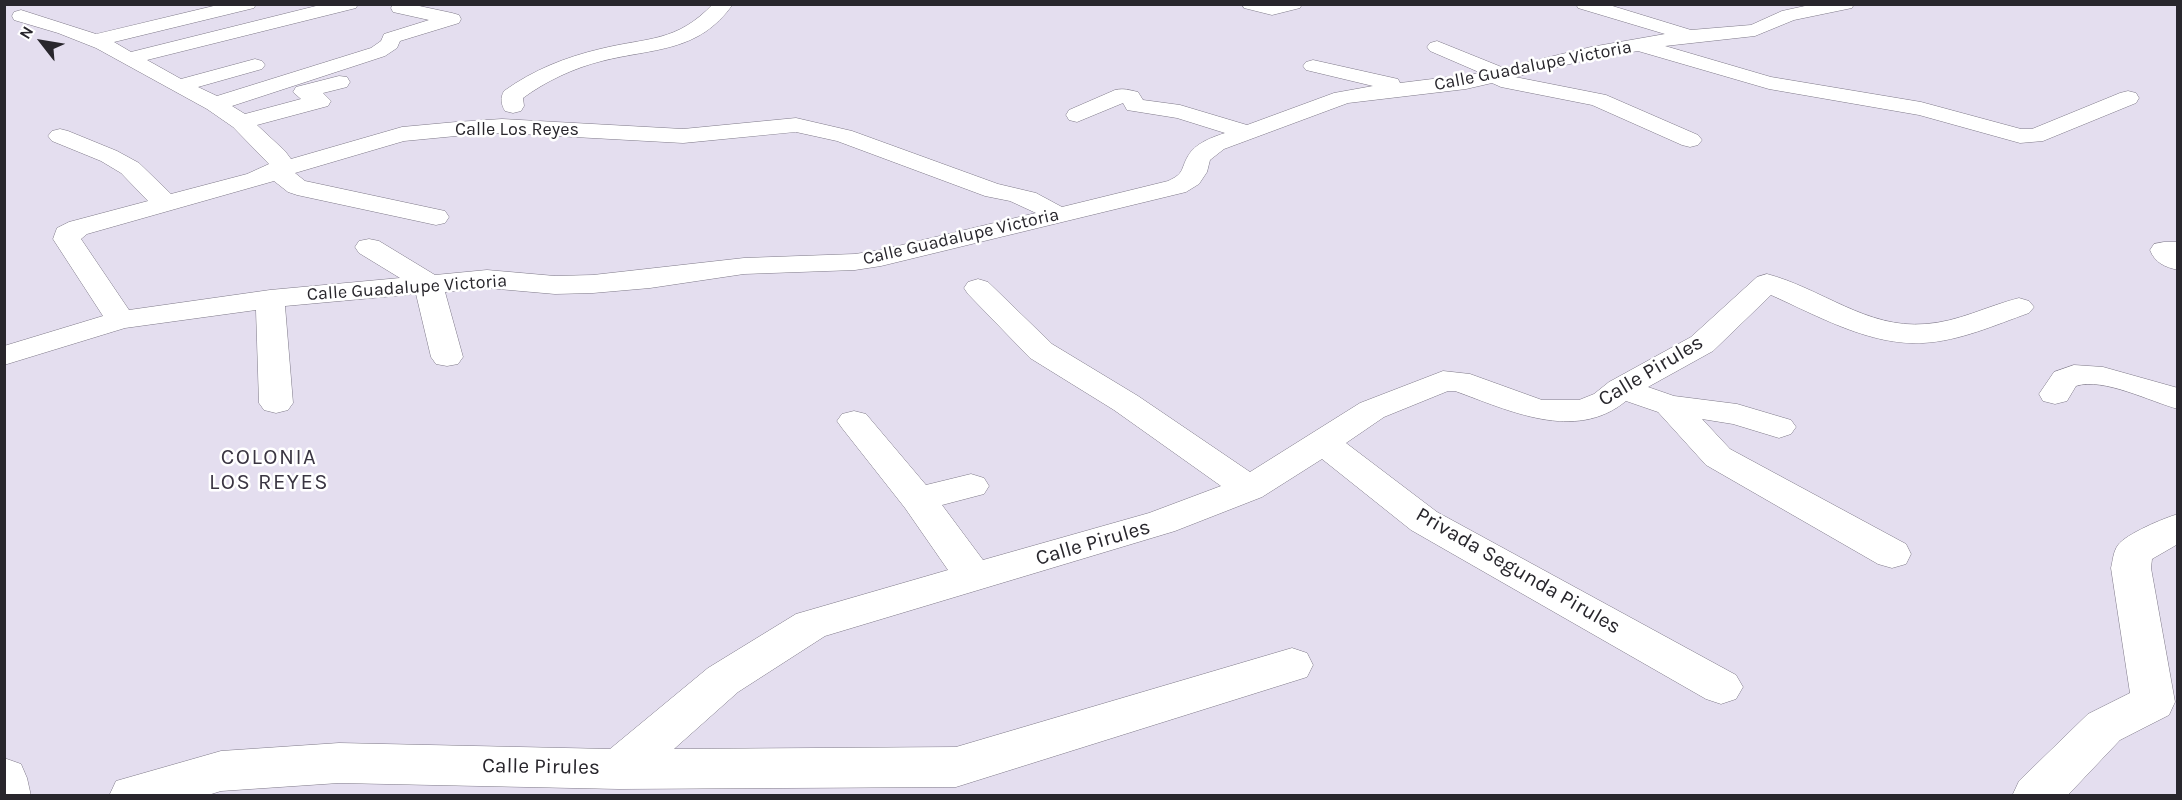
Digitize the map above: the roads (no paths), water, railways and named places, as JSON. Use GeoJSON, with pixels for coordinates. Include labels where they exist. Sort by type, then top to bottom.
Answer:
{"type":"FeatureCollection","features":[{"type":"Feature","properties":{"kind":"street"},"geometry":{"type":"LineString","coordinates":[[13,14],[48,4]]}},
{"type":"Feature","properties":{"kind":"street"},"geometry":{"type":"LineString","coordinates":[[65,29],[182,4]]}},
{"type":"Feature","properties":{"kind":"street"},"geometry":{"type":"LineString","coordinates":[[94,41],[247,4]]}},
{"type":"Feature","properties":{"kind":"street"},"geometry":{"type":"LineString","coordinates":[[130,58],[349,4]]}},
{"type":"Feature","properties":{"kind":"street"},"geometry":{"type":"LineString","coordinates":[[513,106],[512,96],[527,85],[602,55],[647,48],[673,41],[698,30],[724,4]]}},
{"type":"Feature","properties":{"kind":"street"},"geometry":{"type":"LineString","coordinates":[[1251,4],[1272,9],[1293,4]]}},
{"type":"Feature","properties":{"kind":"street"},"geometry":{"type":"LineString","coordinates":[[1586,4],[1691,36]]}},
{"type":"Feature","properties":{"kind":"street","name":"Calle Guadalupe Victoria"},"geometry":{"type":"LineString","coordinates":[[5,356],[121,320],[270,298],[487,279],[555,285],[593,284],[744,266],[880,258],[1177,187],[1190,181],[1196,171],[1199,157],[1216,144],[1342,99],[1361,94],[1496,77],[1591,53],[1691,36],[1755,30],[1789,15],[1845,4]]}},
{"type":"Feature","properties":{"kind":"street"},"geometry":{"type":"LineString","coordinates":[[215,104],[386,49],[391,39],[452,19],[400,8]]}},
{"type":"Feature","properties":{"kind":"street"},"geometry":{"type":"LineString","coordinates":[[13,14],[65,29],[94,41],[215,104],[241,123],[277,156],[281,164],[277,171],[297,188],[436,217]]}},
{"type":"Feature","properties":{"kind":"street"},"geometry":{"type":"LineString","coordinates":[[1638,45],[1769,83],[1921,109],[2020,136],[2035,136],[2128,98]]}},
{"type":"Feature","properties":{"kind":"street"},"geometry":{"type":"LineString","coordinates":[[1437,47],[1496,77],[1598,100],[1690,140]]}},
{"type":"Feature","properties":{"kind":"street"},"geometry":{"type":"LineString","coordinates":[[178,86],[255,65]]}},
{"type":"Feature","properties":{"kind":"street"},"geometry":{"type":"LineString","coordinates":[[1313,66],[1414,89]]}},
{"type":"Feature","properties":{"kind":"street"},"geometry":{"type":"LineString","coordinates":[[241,123],[320,101],[304,92],[389,69]]}},
{"type":"Feature","properties":{"kind":"street"},"geometry":{"type":"LineString","coordinates":[[1077,115],[1123,95],[1130,97],[1135,105],[1180,112],[1247,132]]}},
{"type":"Feature","properties":{"kind":"street","name":"Calle Los Reyes"},"geometry":{"type":"LineString","coordinates":[[121,320],[67,239],[67,234],[78,228],[402,134],[502,126],[682,136],[795,125],[844,136],[994,190],[1009,192],[1036,201],[1058,215]]}},
{"type":"Feature","properties":{"kind":"street"},"geometry":{"type":"LineString","coordinates":[[60,136],[110,156],[130,168],[166,204]]}},
{"type":"Feature","properties":{"kind":"street"},"geometry":{"type":"LineString","coordinates":[[369,247],[428,284],[447,357]]}},
{"type":"Feature","properties":{"kind":"street"},"geometry":{"type":"LineString","coordinates":[[2178,250],[2164,250],[2166,255],[2178,262]]}},
{"type":"Feature","properties":{"kind":"street","name":"Calle Pirules"},"geometry":{"type":"LineString","coordinates":[[133,795],[221,771],[339,763],[619,769],[723,680],[811,625],[1162,522],[1249,489],[1323,444],[1372,410],[1443,381],[1459,381],[1539,410],[1560,412],[1583,410],[1606,401],[1621,389],[1702,344],[1767,284],[1868,325],[1911,334],[1951,330],[2019,307]]}},
{"type":"Feature","properties":{"kind":"street"},"geometry":{"type":"LineString","coordinates":[[978,288],[1041,351],[1126,403],[1249,489]]}},
{"type":"Feature","properties":{"kind":"street"},"geometry":{"type":"LineString","coordinates":[[270,298],[276,403]]}},
{"type":"Feature","properties":{"kind":"street"},"geometry":{"type":"LineString","coordinates":[[2055,394],[2066,379],[2078,374],[2116,380],[2178,399]]}},
{"type":"Feature","properties":{"kind":"street"},"geometry":{"type":"LineString","coordinates":[[1621,389],[1670,405],[1737,414],[1779,427]]}},
{"type":"Feature","properties":{"kind":"street"},"geometry":{"type":"LineString","coordinates":[[1670,405],[1718,457],[1892,554]]}},
{"type":"Feature","properties":{"kind":"street"},"geometry":{"type":"LineString","coordinates":[[854,421],[918,499],[974,577]]}},
{"type":"Feature","properties":{"kind":"street","name":"Privada Segunda Pirules"},"geometry":{"type":"LineString","coordinates":[[1323,444],[1370,477],[1424,521],[1721,687]]}},
{"type":"Feature","properties":{"kind":"street"},"geometry":{"type":"LineString","coordinates":[[918,499],[971,486]]}},
{"type":"Feature","properties":{"kind":"street"},"geometry":{"type":"LineString","coordinates":[[2036,795],[2104,727],[2165,708],[2131,568],[2133,552],[2178,527]]}},
{"type":"Feature","properties":{"kind":"street"},"geometry":{"type":"LineString","coordinates":[[619,769],[956,767],[1292,665]]}},
{"type":"Feature","properties":{"kind":"street"},"geometry":{"type":"LineString","coordinates":[[4,778],[7,795]]}},
{"type":"Feature","properties":{"kind":"district","name":"COLONIA LOS REYES"},"geometry":{"type":"Point","coordinates":[269,470]}}]}
